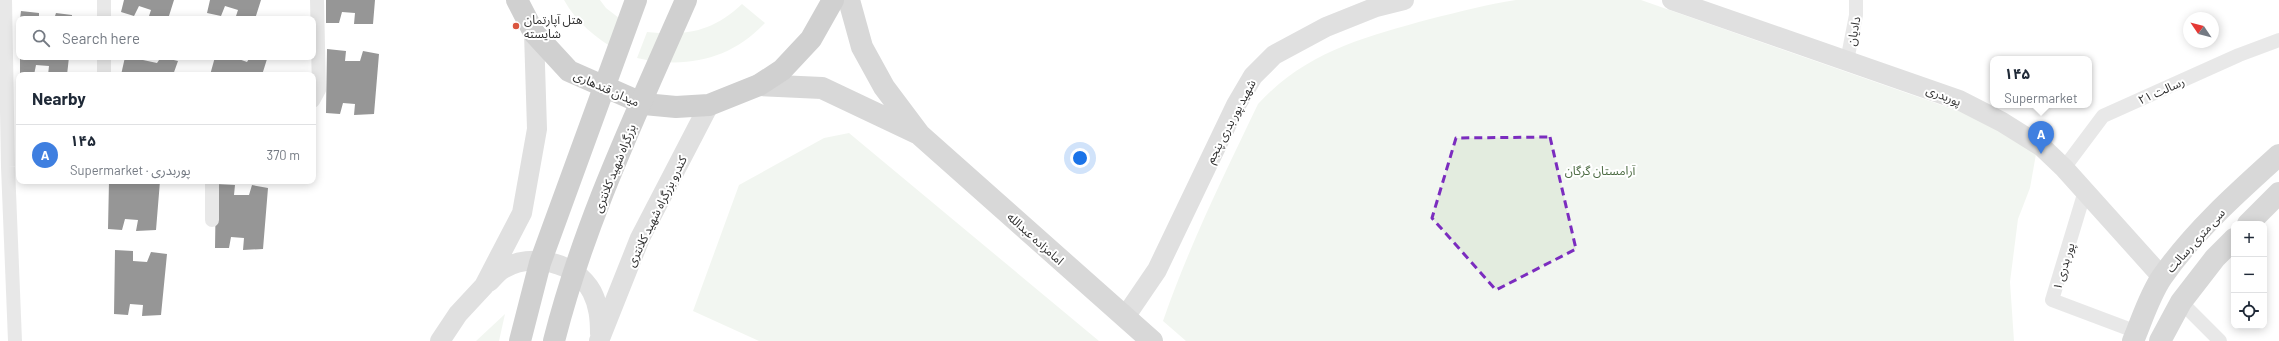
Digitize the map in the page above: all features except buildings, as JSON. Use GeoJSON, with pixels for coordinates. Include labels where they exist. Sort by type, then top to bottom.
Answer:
{"type":"FeatureCollection","features":[{"type":"Feature","properties":{"kind":"highway","name":"میدان قندهاری"},"geometry":{"type":"LineString","coordinates":[[517,0],[534,33],[570,71],[644,104],[676,107],[709,105],[759,85],[782,70],[811,39],[833,0]]}},
{"type":"Feature","properties":{"kind":"highway"},"geometry":{"type":"LineString","coordinates":[[520,341],[540,263],[636,0]]}},
{"type":"Feature","properties":{"kind":"highway","name":"بزرگراه شهید کلانتری"},"geometry":{"type":"LineString","coordinates":[[554,341],[566,294],[610,172],[686,0]]}},
{"type":"Feature","properties":{"kind":"main road","name":"امامزاده عبدالله"},"geometry":{"type":"LineString","coordinates":[[849,0],[862,47],[884,87],[920,135],[1152,341]]}},
{"type":"Feature","properties":{"kind":"main road","name":"شهید پور بدری پنجم"},"geometry":{"type":"LineString","coordinates":[[1125,316],[1157,270],[1232,112],[1253,76],[1274,55],[1326,27],[1376,7],[1404,0]]}},
{"type":"Feature","properties":{"kind":"main road","name":"پوربدری"},"geometry":{"type":"LineString","coordinates":[[1672,0],[1959,100],[2002,122],[2042,147],[2064,168],[2162,277]]}},
{"type":"Feature","properties":{"kind":"main road"},"geometry":{"type":"LineString","coordinates":[[484,286],[522,213],[537,129],[534,33]]}},
{"type":"Feature","properties":{"kind":"main road","name":"امامزاده عبدالله"},"geometry":{"type":"LineString","coordinates":[[759,85],[822,88],[920,135]]}},
{"type":"Feature","properties":{"kind":"main road","name":"کندرو بزرگراه شهید کلانتری"},"geometry":{"type":"LineString","coordinates":[[599,340],[640,238],[709,105]]}},
{"type":"Feature","properties":{"kind":"main road","name":"سی متری رسالت"},"geometry":{"type":"LineString","coordinates":[[2135,336],[2162,277],[2194,238],[2246,184],[2279,155]]}},
{"type":"Feature","properties":{"kind":"main road"},"geometry":{"type":"LineString","coordinates":[[2246,184],[2273,198],[2251,221]]}},
{"type":"Feature","properties":{"kind":"main road"},"geometry":{"type":"LineString","coordinates":[[2160,341],[2181,302],[2215,258],[2231,242]]}},
{"type":"Feature","properties":{"kind":"main road"},"geometry":{"type":"LineString","coordinates":[[440,341],[458,314],[484,286],[503,269],[526,260],[552,262],[575,272],[592,291],[600,315],[599,340]]}},
{"type":"Feature","properties":{"kind":"street"},"geometry":{"type":"LineString","coordinates":[[5,0],[8,167],[15,341]]}},
{"type":"Feature","properties":{"kind":"street"},"geometry":{"type":"LineString","coordinates":[[104,0],[104,16]]}},
{"type":"Feature","properties":{"kind":"street"},"geometry":{"type":"LineString","coordinates":[[316,94],[318,90],[317,0]]}},
{"type":"Feature","properties":{"kind":"street","name":"دادیان"},"geometry":{"type":"LineString","coordinates":[[1848,61],[1856,15],[1856,0]]}},
{"type":"Feature","properties":{"kind":"street","name":"۲۱ رسالت"},"geometry":{"type":"LineString","coordinates":[[2064,168],[2103,116],[2239,55],[2279,40]]}},
{"type":"Feature","properties":{"kind":"street"},"geometry":{"type":"LineString","coordinates":[[104,60],[104,72]]}},
{"type":"Feature","properties":{"kind":"street"},"geometry":{"type":"LineString","coordinates":[[212,184],[212,220]]}},
{"type":"Feature","properties":{"kind":"street","name":"پور بدری ۱"},"geometry":{"type":"LineString","coordinates":[[2085,191],[2052,300],[2135,336]]}},
{"type":"Feature","properties":{"kind":"street"},"geometry":{"type":"LineString","coordinates":[[2181,302],[2220,341]]}},
{"type":"Feature","properties":{"kind":"highlighted area"},"geometry":{"type":"Polygon","coordinates":[[[1550,137],[1576,249],[1496,290],[1432,218],[1456,138],[1550,137]]]}},
{"type":"Feature","properties":{"kind":"green space"},"geometry":{"type":"Polygon","coordinates":[[[564,0],[600,0],[606,8],[628,25],[618,51],[587,29],[574,15],[564,0]]]}},
{"type":"Feature","properties":{"kind":"green space","name":"آرامستان گرگان"},"geometry":{"type":"Polygon","coordinates":[[[1516,0],[1641,0],[1964,113],[2005,131],[2036,154],[2030,188],[2018,219],[2010,282],[2014,341],[1186,341],[1163,321],[1184,265],[1258,104],[1276,86],[1296,71],[1316,59],[1359,40],[1430,19],[1516,0]]]}},
{"type":"Feature","properties":{"kind":"green space"},"geometry":{"type":"Polygon","coordinates":[[[742,4],[765,23],[737,46],[722,53],[690,62],[655,61],[637,58],[647,32],[674,33],[698,30],[720,21],[742,4]]]}},
{"type":"Feature","properties":{"kind":"green space"},"geometry":{"type":"Polygon","coordinates":[[[849,133],[1099,341],[759,341],[693,311],[739,185],[824,138],[849,133]]]}},
{"type":"Feature","properties":{"kind":"green space"},"geometry":{"type":"Polygon","coordinates":[[[505,314],[499,341],[476,341],[505,314]]]}},
{"type":"Feature","properties":{"kind":"place","name":"هتل آپارتمان شایسته"},"geometry":{"type":"Point","coordinates":[516,26]}},
{"type":"Feature","properties":{"kind":"place","name":"۱۴۵"},"geometry":{"type":"Point","coordinates":[2041,154]}}]}
